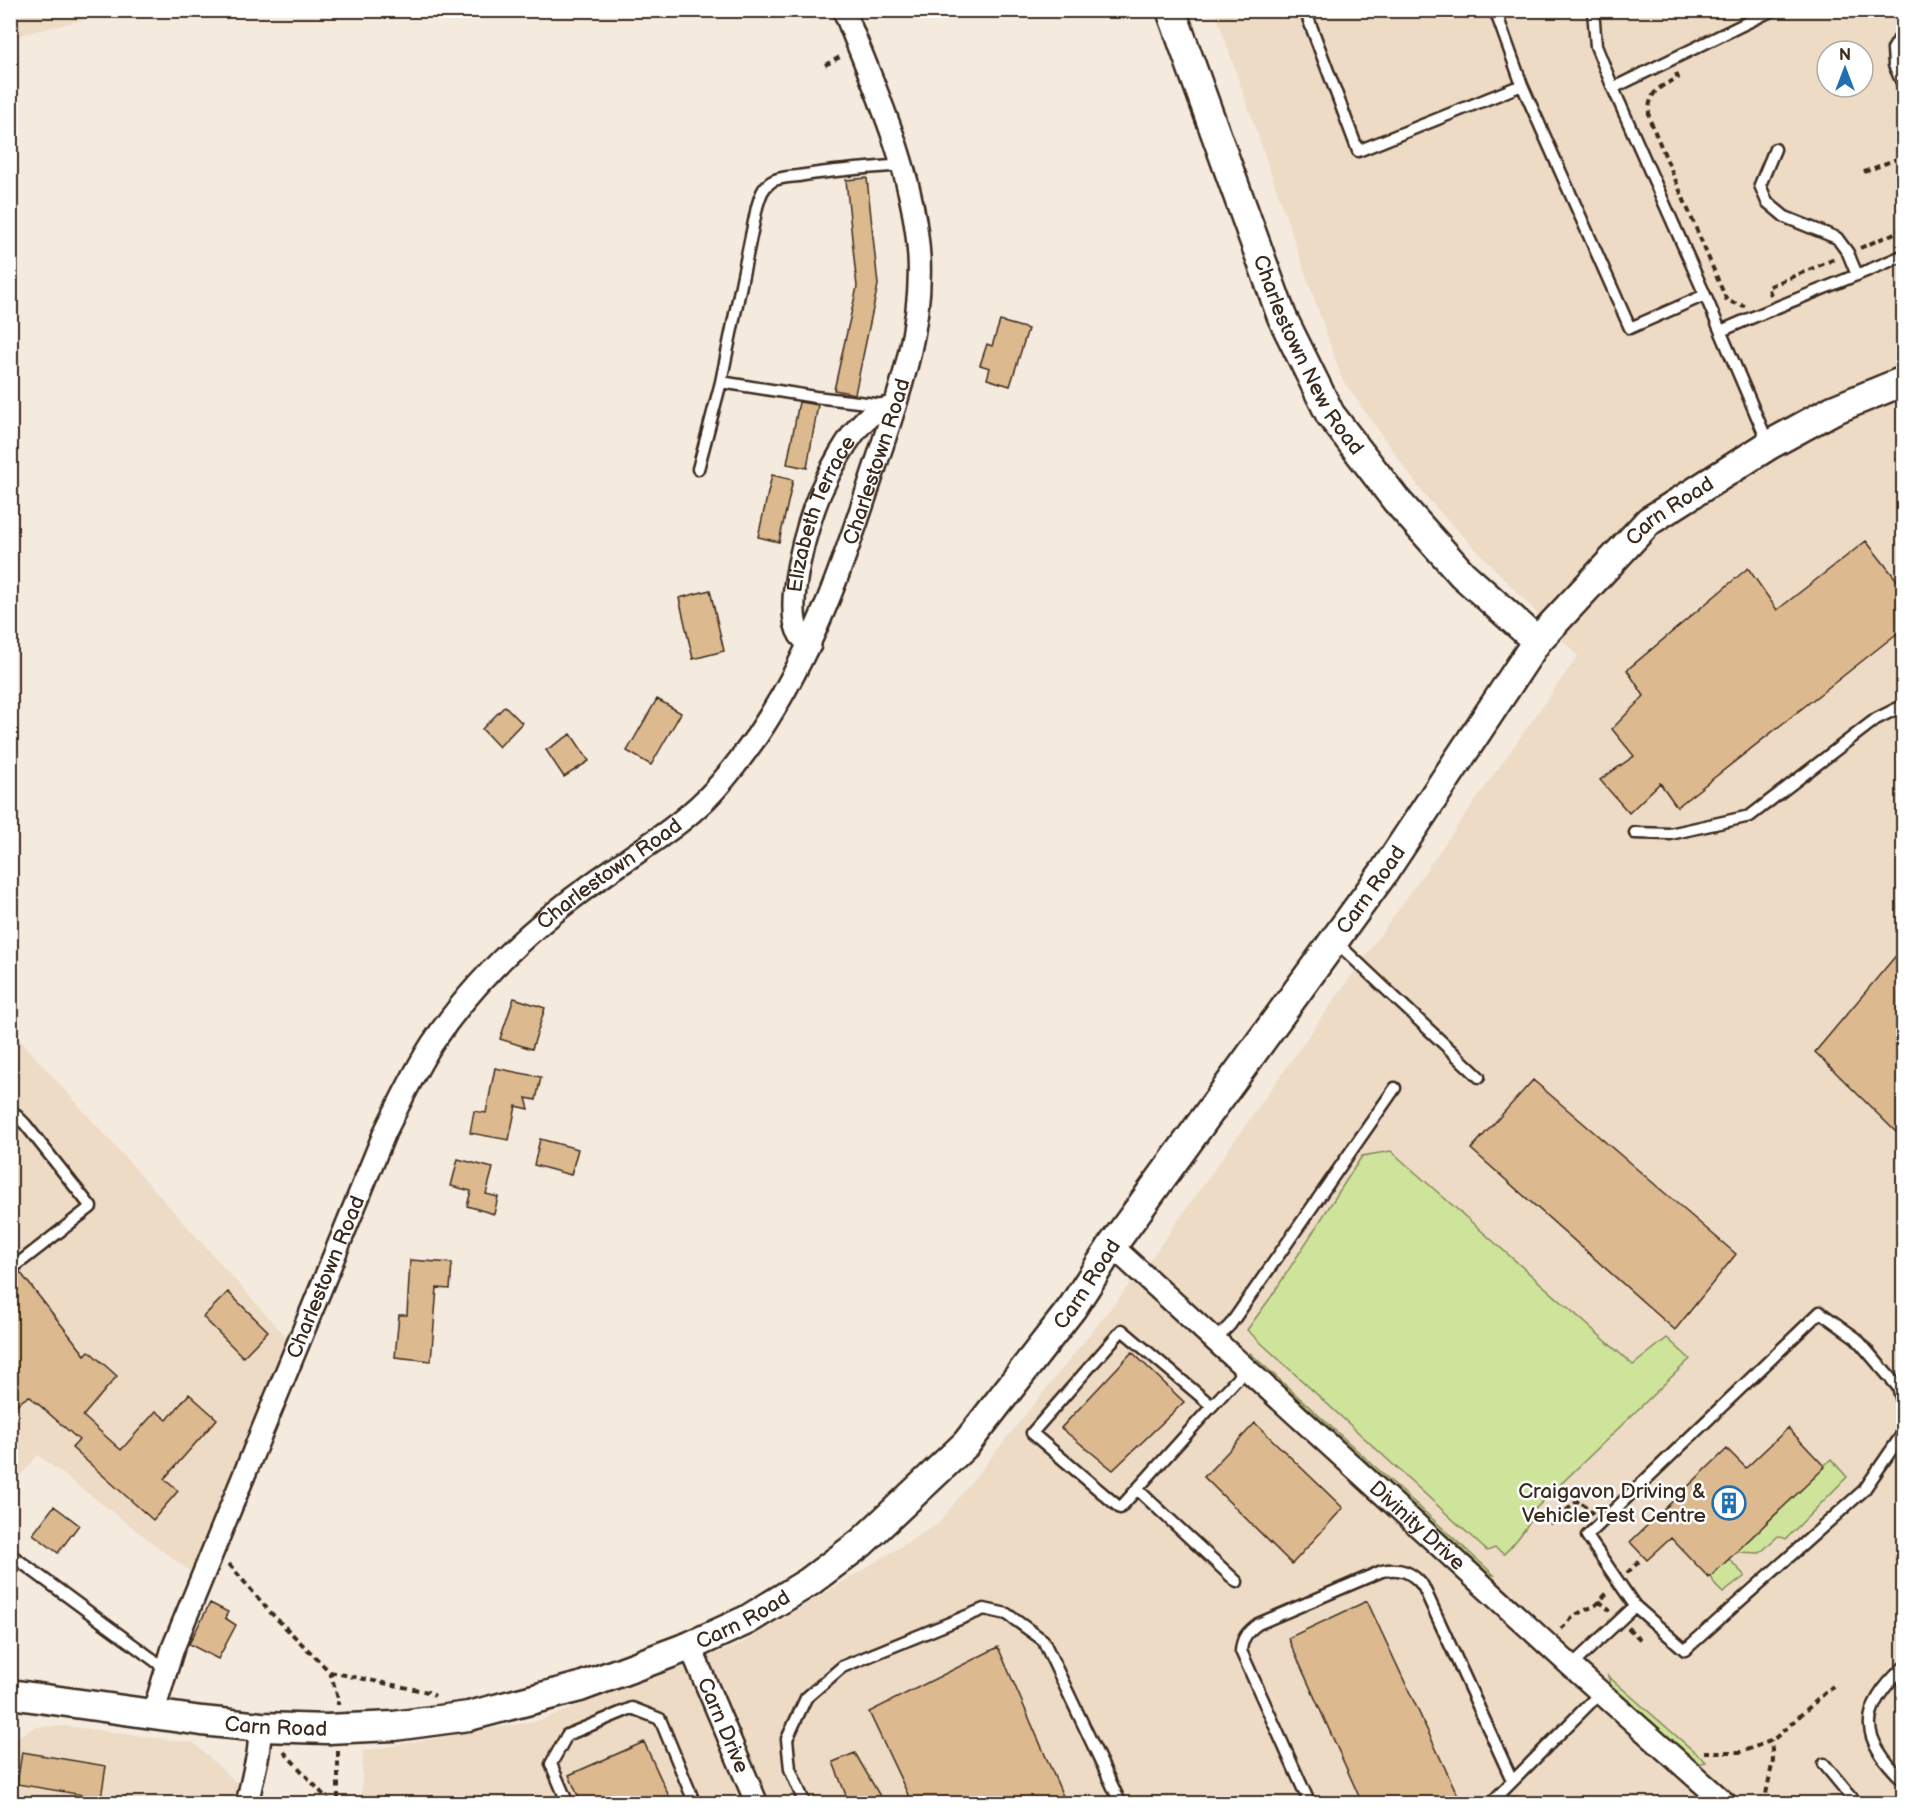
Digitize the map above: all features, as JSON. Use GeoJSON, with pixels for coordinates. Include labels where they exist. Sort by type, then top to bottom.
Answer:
{"type":"FeatureCollection","features":[{"type":"Feature","properties":{"kind":"main road","name":"Charlestown New Road"},"geometry":{"type":"LineString","coordinates":[[1171,10],[1281,318],[1330,414],[1396,500],[1462,574],[1537,641]]}},
{"type":"Feature","properties":{"kind":"main road","name":"Carn Road"},"geometry":{"type":"LineString","coordinates":[[10,1694],[261,1727],[394,1726],[469,1716],[580,1687],[690,1646],[747,1620],[809,1582],[861,1543],[966,1444],[1072,1308],[1112,1246],[1384,872],[1537,641],[1649,521],[1769,445],[1833,410],[1904,381]]}},
{"type":"Feature","properties":{"kind":"street","name":"Charlestown Road"},"geometry":{"type":"LineString","coordinates":[[153,1714],[166,1669],[385,1132],[432,1044],[481,982],[518,945],[595,882],[682,820],[708,798],[728,776],[782,698],[810,645],[831,598],[895,406],[915,326],[919,282],[916,231],[903,165],[844,10]]}},
{"type":"Feature","properties":{"kind":"street","name":"Elizabeth Terrace"},"geometry":{"type":"LineString","coordinates":[[810,645],[799,634],[794,597],[804,540],[820,492],[854,433],[867,418],[875,412],[895,406]]}},
{"type":"Feature","properties":{"kind":"street","name":"Divinity Drive"},"geometry":{"type":"LineString","coordinates":[[1112,1246],[1571,1666],[1726,1803]]}},
{"type":"Feature","properties":{"kind":"street","name":"Carn Drive"},"geometry":{"type":"LineString","coordinates":[[690,1646],[757,1803]]}},
{"type":"Feature","properties":{"kind":"street"},"geometry":{"type":"LineString","coordinates":[[247,1803],[258,1754],[261,1727]]}},
{"type":"Feature","properties":{"kind":"lane"},"geometry":{"type":"LineString","coordinates":[[1305,10],[1358,151],[1522,85]]}},
{"type":"Feature","properties":{"kind":"lane"},"geometry":{"type":"LineString","coordinates":[[1495,10],[1522,85],[1630,328],[1706,294]]}},
{"type":"Feature","properties":{"kind":"lane"},"geometry":{"type":"LineString","coordinates":[[1593,10],[1596,46],[1706,294],[1769,445]]}},
{"type":"Feature","properties":{"kind":"lane"},"geometry":{"type":"LineString","coordinates":[[1613,88],[1773,10]]}},
{"type":"Feature","properties":{"kind":"lane"},"geometry":{"type":"LineString","coordinates":[[1904,31],[1893,49],[1894,65],[1904,87]]}},
{"type":"Feature","properties":{"kind":"lane"},"geometry":{"type":"LineString","coordinates":[[1775,149],[1760,184],[1767,202],[1785,217],[1837,238],[1848,253],[1857,275]]}},
{"type":"Feature","properties":{"kind":"lane"},"geometry":{"type":"LineString","coordinates":[[698,469],[721,381],[757,207],[760,195],[766,186],[772,181],[804,175],[903,165]]}},
{"type":"Feature","properties":{"kind":"lane"},"geometry":{"type":"LineString","coordinates":[[1721,331],[1904,255]]}},
{"type":"Feature","properties":{"kind":"lane"},"geometry":{"type":"LineString","coordinates":[[721,381],[814,397],[895,406]]}},
{"type":"Feature","properties":{"kind":"lane"},"geometry":{"type":"LineString","coordinates":[[1635,833],[1670,834],[1750,816],[1876,719],[1904,705]]}},
{"type":"Feature","properties":{"kind":"lane"},"geometry":{"type":"LineString","coordinates":[[1334,941],[1479,1077]]}},
{"type":"Feature","properties":{"kind":"lane"},"geometry":{"type":"LineString","coordinates":[[1215,1340],[1230,1325],[1395,1088]]}},
{"type":"Feature","properties":{"kind":"lane"},"geometry":{"type":"LineString","coordinates":[[10,1109],[91,1206],[10,1270]]}},
{"type":"Feature","properties":{"kind":"lane"},"geometry":{"type":"LineString","coordinates":[[1904,1408],[1898,1387],[1856,1338],[1820,1312],[1587,1536],[1635,1606],[1685,1650],[1864,1490],[1901,1436],[1904,1424]]}},
{"type":"Feature","properties":{"kind":"lane"},"geometry":{"type":"LineString","coordinates":[[1212,1406],[1122,1330],[1032,1433],[1120,1508],[1247,1368]]}},
{"type":"Feature","properties":{"kind":"lane"},"geometry":{"type":"LineString","coordinates":[[1137,1489],[1237,1582]]}},
{"type":"Feature","properties":{"kind":"lane"},"geometry":{"type":"LineString","coordinates":[[10,1554],[166,1669]]}},
{"type":"Feature","properties":{"kind":"lane"},"geometry":{"type":"LineString","coordinates":[[1310,1803],[1241,1651],[1244,1638],[1248,1631],[1258,1624],[1391,1569],[1409,1573],[1416,1577],[1423,1586],[1512,1780]]}},
{"type":"Feature","properties":{"kind":"lane"},"geometry":{"type":"LineString","coordinates":[[1571,1666],[1635,1606]]}},
{"type":"Feature","properties":{"kind":"lane"},"geometry":{"type":"LineString","coordinates":[[805,1803],[790,1769],[787,1739],[806,1698],[842,1667],[984,1609],[1007,1614],[1043,1640],[1121,1803]]}},
{"type":"Feature","properties":{"kind":"lane"},"geometry":{"type":"LineString","coordinates":[[1904,1667],[1892,1678],[1874,1704],[1869,1726],[1876,1750],[1904,1782]]}},
{"type":"Feature","properties":{"kind":"lane"},"geometry":{"type":"LineString","coordinates":[[1490,1803],[1601,1692]]}},
{"type":"Feature","properties":{"kind":"lane"},"geometry":{"type":"LineString","coordinates":[[568,1803],[551,1764],[567,1735],[632,1708],[660,1719],[695,1803]]}},
{"type":"Feature","properties":{"kind":"lane"},"geometry":{"type":"LineString","coordinates":[[1824,1764],[1857,1803]]}},
{"type":"Feature","properties":{"kind":"path"},"geometry":{"type":"LineString","coordinates":[[1671,60],[1678,78],[1653,93],[1648,105],[1649,118],[1727,301],[1748,307],[1754,304]]}},
{"type":"Feature","properties":{"kind":"path"},"geometry":{"type":"LineString","coordinates":[[1864,172],[1904,156]]}},
{"type":"Feature","properties":{"kind":"path"},"geometry":{"type":"LineString","coordinates":[[1897,159],[1904,174]]}},
{"type":"Feature","properties":{"kind":"path"},"geometry":{"type":"LineString","coordinates":[[1766,299],[1772,297],[1768,287],[1904,229]]}},
{"type":"Feature","properties":{"kind":"path"},"geometry":{"type":"LineString","coordinates":[[1550,1524],[1579,1500],[1601,1522]]}},
{"type":"Feature","properties":{"kind":"path"},"geometry":{"type":"LineString","coordinates":[[215,1548],[270,1612],[330,1672],[338,1698],[338,1803]]}},
{"type":"Feature","properties":{"kind":"path"},"geometry":{"type":"LineString","coordinates":[[1561,1629],[1575,1615],[1596,1605],[1642,1559]]}},
{"type":"Feature","properties":{"kind":"path"},"geometry":{"type":"LineString","coordinates":[[330,1672],[428,1692],[469,1716]]}},
{"type":"Feature","properties":{"kind":"path"},"geometry":{"type":"LineString","coordinates":[[1704,1752],[1741,1752],[1771,1741],[1833,1686]]}},
{"type":"Feature","properties":{"kind":"path"},"geometry":{"type":"LineString","coordinates":[[261,1727],[332,1803]]}},
{"type":"Feature","properties":{"kind":"path"},"geometry":{"type":"LineString","coordinates":[[1764,1803],[1773,1760],[1771,1741]]}},
{"type":"Feature","properties":{"kind":"shaded area"},"geometry":{"type":"Polygon","coordinates":[[[11,10],[120,10],[120,11],[11,37],[11,10]]]}},
{"type":"Feature","properties":{"kind":"shaded area"},"geometry":{"type":"Polygon","coordinates":[[[1215,11],[1903,11],[1903,1803],[361,1804],[363,1751],[541,1720],[741,1644],[938,1524],[1155,1253],[1578,656],[1425,496],[1342,379],[1215,11]]]}},
{"type":"Feature","properties":{"kind":"shaded area"},"geometry":{"type":"Polygon","coordinates":[[[10,1029],[287,1338],[192,1573],[38,1455],[11,1486],[10,1029]]]}},
{"type":"Feature","properties":{"kind":"shaded area"},"geometry":{"type":"Polygon","coordinates":[[[66,1726],[194,1743],[258,1803],[11,1804],[11,1740],[35,1727],[66,1726]]]}},
{"type":"Feature","properties":{"kind":"green space"},"geometry":{"type":"Polygon","coordinates":[[[1391,1151],[1633,1365],[1667,1338],[1690,1359],[1533,1511],[1534,1514],[1524,1530],[1504,1554],[1495,1548],[1487,1551],[1247,1330],[1271,1297],[1362,1156],[1391,1151]]]}},
{"type":"Feature","properties":{"kind":"green space"},"geometry":{"type":"Polygon","coordinates":[[[1250,1353],[1494,1575],[1489,1574],[1249,1355],[1250,1353]]]}},
{"type":"Feature","properties":{"kind":"green space"},"geometry":{"type":"Polygon","coordinates":[[[1831,1459],[1847,1477],[1786,1539],[1778,1536],[1760,1553],[1736,1552],[1831,1459]]]}},
{"type":"Feature","properties":{"kind":"green space"},"geometry":{"type":"Polygon","coordinates":[[[1729,1559],[1745,1576],[1723,1593],[1715,1585],[1710,1574],[1729,1559]]]}},
{"type":"Feature","properties":{"kind":"green space"},"geometry":{"type":"Polygon","coordinates":[[[1608,1676],[1706,1762],[1699,1764],[1611,1686],[1608,1676]]]}},
{"type":"Feature","properties":{"kind":"building"},"geometry":{"type":"Polygon","coordinates":[[[867,178],[878,285],[855,394],[834,390],[857,287],[846,180],[867,178]]]}},
{"type":"Feature","properties":{"kind":"building"},"geometry":{"type":"Polygon","coordinates":[[[1000,321],[1028,329],[1010,386],[987,379],[990,368],[980,365],[987,344],[992,346],[1000,321]]]}},
{"type":"Feature","properties":{"kind":"building"},"geometry":{"type":"Polygon","coordinates":[[[799,402],[818,405],[807,468],[787,464],[799,402]]]}},
{"type":"Feature","properties":{"kind":"building"},"geometry":{"type":"Polygon","coordinates":[[[772,475],[793,480],[779,542],[758,537],[772,475]]]}},
{"type":"Feature","properties":{"kind":"building"},"geometry":{"type":"Polygon","coordinates":[[[1866,541],[1904,589],[1904,628],[1677,807],[1660,783],[1629,813],[1600,780],[1634,756],[1612,729],[1644,696],[1627,670],[1748,568],[1777,610],[1866,541]]]}},
{"type":"Feature","properties":{"kind":"building"},"geometry":{"type":"Polygon","coordinates":[[[710,590],[724,651],[693,659],[679,598],[710,590]]]}},
{"type":"Feature","properties":{"kind":"building"},"geometry":{"type":"Polygon","coordinates":[[[657,699],[681,713],[651,765],[627,751],[657,699]]]}},
{"type":"Feature","properties":{"kind":"building"},"geometry":{"type":"Polygon","coordinates":[[[505,706],[522,723],[499,747],[482,729],[505,706]]]}},
{"type":"Feature","properties":{"kind":"building"},"geometry":{"type":"Polygon","coordinates":[[[571,734],[589,761],[564,777],[546,750],[571,734]]]}},
{"type":"Feature","properties":{"kind":"building"},"geometry":{"type":"Polygon","coordinates":[[[1904,946],[1904,1140],[1815,1052],[1904,946]]]}},
{"type":"Feature","properties":{"kind":"building"},"geometry":{"type":"Polygon","coordinates":[[[514,998],[545,1008],[532,1049],[500,1039],[514,998]]]}},
{"type":"Feature","properties":{"kind":"building"},"geometry":{"type":"Polygon","coordinates":[[[495,1068],[541,1077],[536,1100],[526,1098],[529,1109],[516,1106],[509,1140],[470,1133],[474,1111],[486,1113],[495,1068]]]}},
{"type":"Feature","properties":{"kind":"building"},"geometry":{"type":"Polygon","coordinates":[[[1533,1080],[1736,1254],[1675,1330],[1471,1149],[1533,1080]]]}},
{"type":"Feature","properties":{"kind":"building"},"geometry":{"type":"Polygon","coordinates":[[[540,1139],[578,1149],[571,1175],[534,1165],[540,1139]]]}},
{"type":"Feature","properties":{"kind":"building"},"geometry":{"type":"Polygon","coordinates":[[[458,1159],[493,1168],[486,1194],[498,1197],[494,1214],[467,1206],[471,1191],[451,1186],[458,1159]]]}},
{"type":"Feature","properties":{"kind":"building"},"geometry":{"type":"Polygon","coordinates":[[[410,1260],[452,1263],[450,1289],[437,1288],[431,1361],[395,1357],[399,1315],[407,1315],[410,1260]]]}},
{"type":"Feature","properties":{"kind":"building"},"geometry":{"type":"Polygon","coordinates":[[[20,1272],[85,1355],[89,1351],[117,1376],[83,1416],[121,1450],[156,1411],[167,1420],[189,1394],[217,1419],[164,1479],[178,1491],[153,1520],[72,1448],[79,1440],[29,1396],[10,1409],[10,1277],[20,1272]]]}},
{"type":"Feature","properties":{"kind":"building"},"geometry":{"type":"Polygon","coordinates":[[[228,1292],[268,1331],[243,1357],[203,1317],[228,1292]]]}},
{"type":"Feature","properties":{"kind":"building"},"geometry":{"type":"Polygon","coordinates":[[[1132,1352],[1184,1402],[1113,1470],[1061,1428],[1132,1352]]]}},
{"type":"Feature","properties":{"kind":"building"},"geometry":{"type":"Polygon","coordinates":[[[1255,1423],[1343,1508],[1292,1564],[1204,1477],[1255,1423]]]}},
{"type":"Feature","properties":{"kind":"building","name":"Craigavon Driving & Vehicle Test Centre"},"geometry":{"type":"Polygon","coordinates":[[[1788,1428],[1825,1467],[1709,1578],[1671,1538],[1647,1560],[1630,1542],[1727,1449],[1746,1468],[1788,1428]]]}},
{"type":"Feature","properties":{"kind":"building"},"geometry":{"type":"Polygon","coordinates":[[[54,1506],[79,1525],[58,1553],[33,1534],[54,1506]]]}},
{"type":"Feature","properties":{"kind":"building"},"geometry":{"type":"Polygon","coordinates":[[[1367,1601],[1458,1796],[1443,1803],[1362,1803],[1288,1638],[1367,1601]]]}},
{"type":"Feature","properties":{"kind":"building"},"geometry":{"type":"Polygon","coordinates":[[[210,1603],[228,1612],[225,1618],[236,1625],[218,1659],[189,1644],[210,1603]]]}},
{"type":"Feature","properties":{"kind":"building"},"geometry":{"type":"Polygon","coordinates":[[[998,1647],[1066,1803],[912,1803],[869,1712],[998,1647]]]}},
{"type":"Feature","properties":{"kind":"building"},"geometry":{"type":"Polygon","coordinates":[[[644,1742],[672,1803],[581,1803],[569,1775],[644,1742]]]}},
{"type":"Feature","properties":{"kind":"building"},"geometry":{"type":"Polygon","coordinates":[[[22,1752],[106,1766],[101,1798],[17,1784],[22,1752]]]}},
{"type":"Feature","properties":{"kind":"building"},"geometry":{"type":"Polygon","coordinates":[[[855,1753],[884,1803],[849,1803],[833,1762],[855,1753]]]}},
{"type":"Feature","properties":{"kind":"place","name":"Craigavon Driving & Vehicle Test Centre"},"geometry":{"type":"Point","coordinates":[1729,1503]}}]}
